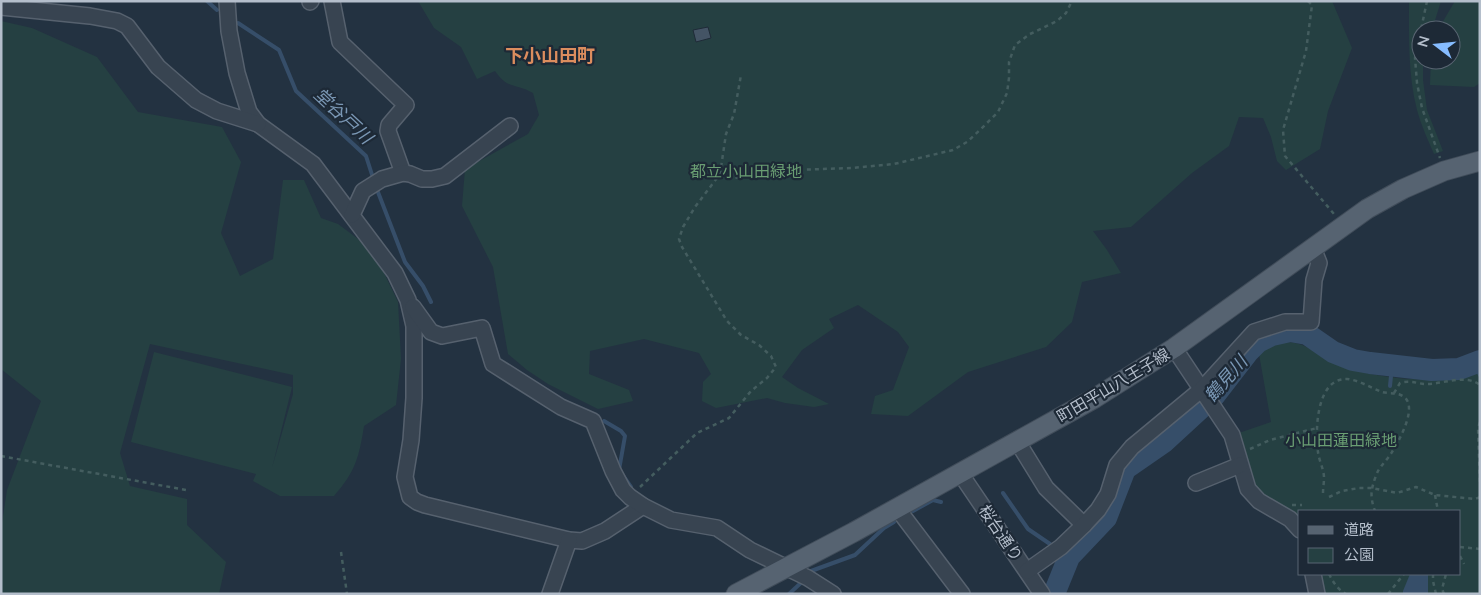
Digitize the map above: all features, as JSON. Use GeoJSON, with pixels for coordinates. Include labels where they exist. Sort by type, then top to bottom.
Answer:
{"type":"FeatureCollection","features":[{"type":"Feature","properties":{"kind":"main road","name":"町田平山八王子線"},"geometry":{"type":"LineString","coordinates":[[736,594],[897,508],[1095,398],[1174,348],[1367,209],[1403,189],[1444,171],[1480,160]]}},
{"type":"Feature","properties":{"kind":"street"},"geometry":{"type":"LineString","coordinates":[[226,1],[237,73],[249,112],[258,124],[313,164],[395,273],[408,300],[413,316],[415,340],[411,440],[405,477],[410,497],[425,505],[582,542],[605,531],[642,506]]}},
{"type":"Feature","properties":{"kind":"street"},"geometry":{"type":"LineString","coordinates":[[332,1],[340,42],[406,105],[390,125],[388,131],[403,173]]}},
{"type":"Feature","properties":{"kind":"street"},"geometry":{"type":"LineString","coordinates":[[1,7],[89,8],[127,26],[158,68],[196,100],[217,111],[258,124]]}},
{"type":"Feature","properties":{"kind":"street"},"geometry":{"type":"LineString","coordinates":[[352,215],[366,188],[403,173],[432,180],[444,176],[510,126]]}},
{"type":"Feature","properties":{"kind":"street"},"geometry":{"type":"LineString","coordinates":[[1027,571],[1061,547],[1084,525],[1098,510],[1108,494],[1117,466],[1132,447],[1206,395],[1254,332],[1284,322],[1311,322],[1314,280],[1319,263],[1313,248]]}},
{"type":"Feature","properties":{"kind":"street"},"geometry":{"type":"LineString","coordinates":[[408,300],[431,332],[436,334],[442,336],[482,328],[493,364],[560,407],[592,420],[623,490],[642,506],[672,520],[717,528],[750,550],[808,578],[833,594]]}},
{"type":"Feature","properties":{"kind":"street"},"geometry":{"type":"LineString","coordinates":[[1174,348],[1232,435],[1245,483],[1253,495],[1290,518],[1298,528]]}},
{"type":"Feature","properties":{"kind":"street"},"geometry":{"type":"LineString","coordinates":[[1017,442],[1046,488],[1084,525]]}},
{"type":"Feature","properties":{"kind":"street"},"geometry":{"type":"LineString","coordinates":[[1196,483],[1239,460]]}},
{"type":"Feature","properties":{"kind":"street","name":"桜台通り"},"geometry":{"type":"LineString","coordinates":[[960,473],[1042,594]]}},
{"type":"Feature","properties":{"kind":"street"},"geometry":{"type":"LineString","coordinates":[[897,508],[962,594]]}},
{"type":"Feature","properties":{"kind":"street"},"geometry":{"type":"LineString","coordinates":[[550,594],[569,540]]}},
{"type":"Feature","properties":{"kind":"street"},"geometry":{"type":"LineString","coordinates":[[1313,575],[1316,594]]}},
{"type":"Feature","properties":{"kind":"path"},"geometry":{"type":"LineString","coordinates":[[720,174],[734,178],[795,170],[894,164],[953,150],[981,130],[998,112],[1007,93],[1010,78],[1009,62],[1015,45],[1030,34],[1057,21],[1066,13],[1072,1]]}},
{"type":"Feature","properties":{"kind":"path"},"geometry":{"type":"LineString","coordinates":[[1308,1],[1312,5],[1306,51],[1283,130],[1285,156],[1343,225]]}},
{"type":"Feature","properties":{"kind":"path"},"geometry":{"type":"LineString","coordinates":[[1426,1],[1416,58],[1417,83],[1422,108],[1444,171]]}},
{"type":"Feature","properties":{"kind":"path"},"geometry":{"type":"LineString","coordinates":[[630,497],[697,433],[729,418],[751,391],[767,378],[776,367],[771,356],[760,345],[741,334],[727,321],[679,239],[683,227],[695,207],[720,174],[726,134],[734,114],[740,75]]}},
{"type":"Feature","properties":{"kind":"path"},"geometry":{"type":"LineString","coordinates":[[1323,493],[1324,477],[1318,454],[1317,428],[1323,395],[1329,386],[1337,381],[1347,379],[1386,393],[1404,396],[1408,402],[1409,415],[1401,436],[1379,470],[1373,488],[1372,503],[1375,510]]}},
{"type":"Feature","properties":{"kind":"path"},"geometry":{"type":"LineString","coordinates":[[1394,394],[1400,383],[1406,381],[1424,384],[1470,380],[1480,385]]}},
{"type":"Feature","properties":{"kind":"path"},"geometry":{"type":"LineString","coordinates":[[1480,422],[1478,428],[1480,485]]}},
{"type":"Feature","properties":{"kind":"path"},"geometry":{"type":"LineString","coordinates":[[1239,460],[1270,440],[1317,428]]}},
{"type":"Feature","properties":{"kind":"path"},"geometry":{"type":"LineString","coordinates":[[1,456],[186,490]]}},
{"type":"Feature","properties":{"kind":"path"},"geometry":{"type":"LineString","coordinates":[[1329,497],[1342,491],[1373,488],[1397,493],[1416,487],[1435,495],[1475,499],[1480,497]]}},
{"type":"Feature","properties":{"kind":"path"},"geometry":{"type":"LineString","coordinates":[[1435,495],[1438,510]]}},
{"type":"Feature","properties":{"kind":"path"},"geometry":{"type":"LineString","coordinates":[[1461,547],[1480,549]]}},
{"type":"Feature","properties":{"kind":"path"},"geometry":{"type":"LineString","coordinates":[[341,552],[348,594]]}},
{"type":"Feature","properties":{"kind":"path"},"geometry":{"type":"LineString","coordinates":[[1330,575],[1340,592],[1346,594]]}},
{"type":"Feature","properties":{"kind":"path"},"geometry":{"type":"LineString","coordinates":[[1388,594],[1403,575]]}},
{"type":"Feature","properties":{"kind":"path"},"geometry":{"type":"LineString","coordinates":[[1433,575],[1432,581],[1436,594]]}},
{"type":"Feature","properties":{"kind":"path"},"geometry":{"type":"LineString","coordinates":[[1444,594],[1442,589],[1446,575]]}},
{"type":"Feature","properties":{"kind":"green space","name":"都立小山田緑地"},"geometry":{"type":"Polygon","coordinates":[[[418,1],[1332,1],[1352,48],[1328,111],[1320,149],[1286,170],[1277,161],[1271,137],[1263,118],[1239,117],[1229,146],[1192,173],[1131,227],[1093,231],[1121,273],[1082,282],[1072,322],[1046,347],[968,372],[908,416],[871,414],[875,396],[893,390],[909,347],[898,332],[858,305],[829,319],[834,328],[802,350],[782,377],[798,388],[829,404],[814,407],[785,403],[767,398],[716,408],[702,401],[703,382],[711,374],[699,353],[644,339],[590,351],[589,374],[629,390],[633,401],[598,409],[548,384],[508,354],[493,267],[462,206],[465,169],[528,134],[539,115],[533,93],[508,84],[495,71],[477,79],[461,47],[434,28],[418,1]]]}},
{"type":"Feature","properties":{"kind":"green space"},"geometry":{"type":"Polygon","coordinates":[[[1409,1],[1441,1],[1435,20],[1411,20],[1411,70],[1409,1]]]}},
{"type":"Feature","properties":{"kind":"green space"},"geometry":{"type":"Polygon","coordinates":[[[1455,1],[1480,1],[1480,83],[1474,87],[1430,85],[1431,70],[1461,70],[1461,20],[1444,20],[1455,1]]]}},
{"type":"Feature","properties":{"kind":"green space"},"geometry":{"type":"Polygon","coordinates":[[[1,21],[32,28],[97,57],[138,112],[222,127],[241,162],[221,233],[240,276],[273,259],[283,180],[304,180],[321,218],[338,224],[373,250],[398,302],[401,359],[396,405],[364,426],[355,464],[347,479],[334,496],[280,496],[253,481],[256,474],[131,442],[154,352],[292,387],[272,468],[293,394],[293,375],[150,344],[120,453],[130,486],[187,499],[187,525],[226,562],[219,594],[1,594],[1,529],[7,490],[41,401],[1,369],[1,21]]]}},
{"type":"Feature","properties":{"kind":"green space"},"geometry":{"type":"Polygon","coordinates":[[[1411,70],[1423,70],[1427,110],[1443,151],[1434,154],[1420,121],[1411,70]]]}},
{"type":"Feature","properties":{"kind":"green space","name":"小山田蓮田緑地"},"geometry":{"type":"Polygon","coordinates":[[[1281,342],[1290,342],[1305,346],[1337,364],[1352,369],[1370,374],[1409,379],[1447,378],[1465,375],[1480,369],[1480,594],[1322,594],[1319,575],[1461,575],[1461,510],[1298,510],[1298,519],[1258,494],[1236,434],[1271,422],[1259,354],[1265,349],[1281,342]]]}},
{"type":"Feature","properties":{"kind":"water"},"geometry":{"type":"Polygon","coordinates":[[[1410,575],[1428,575],[1428,594],[1403,594],[1410,575]]]}},
{"type":"Feature","properties":{"kind":"building"},"geometry":{"type":"Polygon","coordinates":[[[708,27],[711,38],[696,42],[693,30],[708,27]]]}},
{"type":"Feature","properties":{"kind":"waterway","name":"堂谷戸川"},"geometry":{"type":"LineString","coordinates":[[207,1],[217,10]]}},
{"type":"Feature","properties":{"kind":"waterway","name":"堂谷戸川"},"geometry":{"type":"LineString","coordinates":[[238,23],[279,50],[296,91],[366,156],[374,181]]}},
{"type":"Feature","properties":{"kind":"waterway","name":"堂谷戸川"},"geometry":{"type":"LineString","coordinates":[[376,187],[405,262],[423,286],[431,302]]}},
{"type":"Feature","properties":{"kind":"waterway","name":"鶴見川"},"geometry":{"type":"LineString","coordinates":[[1054,594],[1069,557],[1106,518],[1125,469],[1164,442],[1214,396],[1258,342],[1272,335],[1290,331],[1307,334],[1333,352],[1353,360],[1370,363],[1432,370],[1459,369],[1480,361]]}},
{"type":"Feature","properties":{"kind":"waterway"},"geometry":{"type":"LineString","coordinates":[[1475,363],[1480,375]]}},
{"type":"Feature","properties":{"kind":"waterway"},"geometry":{"type":"LineString","coordinates":[[1390,386],[1392,366]]}},
{"type":"Feature","properties":{"kind":"waterway","name":"堂谷戸川"},"geometry":{"type":"LineString","coordinates":[[604,421],[621,431],[625,436],[619,470],[631,487]]}},
{"type":"Feature","properties":{"kind":"waterway","name":"堂谷戸川"},"geometry":{"type":"LineString","coordinates":[[1003,493],[1028,529],[1050,544]]}},
{"type":"Feature","properties":{"kind":"waterway","name":"堂谷戸川"},"geometry":{"type":"LineString","coordinates":[[913,511],[933,500],[941,502]]}},
{"type":"Feature","properties":{"kind":"waterway","name":"堂谷戸川"},"geometry":{"type":"LineString","coordinates":[[808,571],[855,555],[884,528],[894,522]]}},
{"type":"Feature","properties":{"kind":"waterway","name":"堂谷戸川"},"geometry":{"type":"LineString","coordinates":[[1064,554],[1069,557]]}},
{"type":"Feature","properties":{"kind":"waterway"},"geometry":{"type":"LineString","coordinates":[[789,594],[804,580]]}},
{"type":"Feature","properties":{"kind":"district","name":"下小山田町"},"geometry":{"type":"Point","coordinates":[550,56]}}]}
